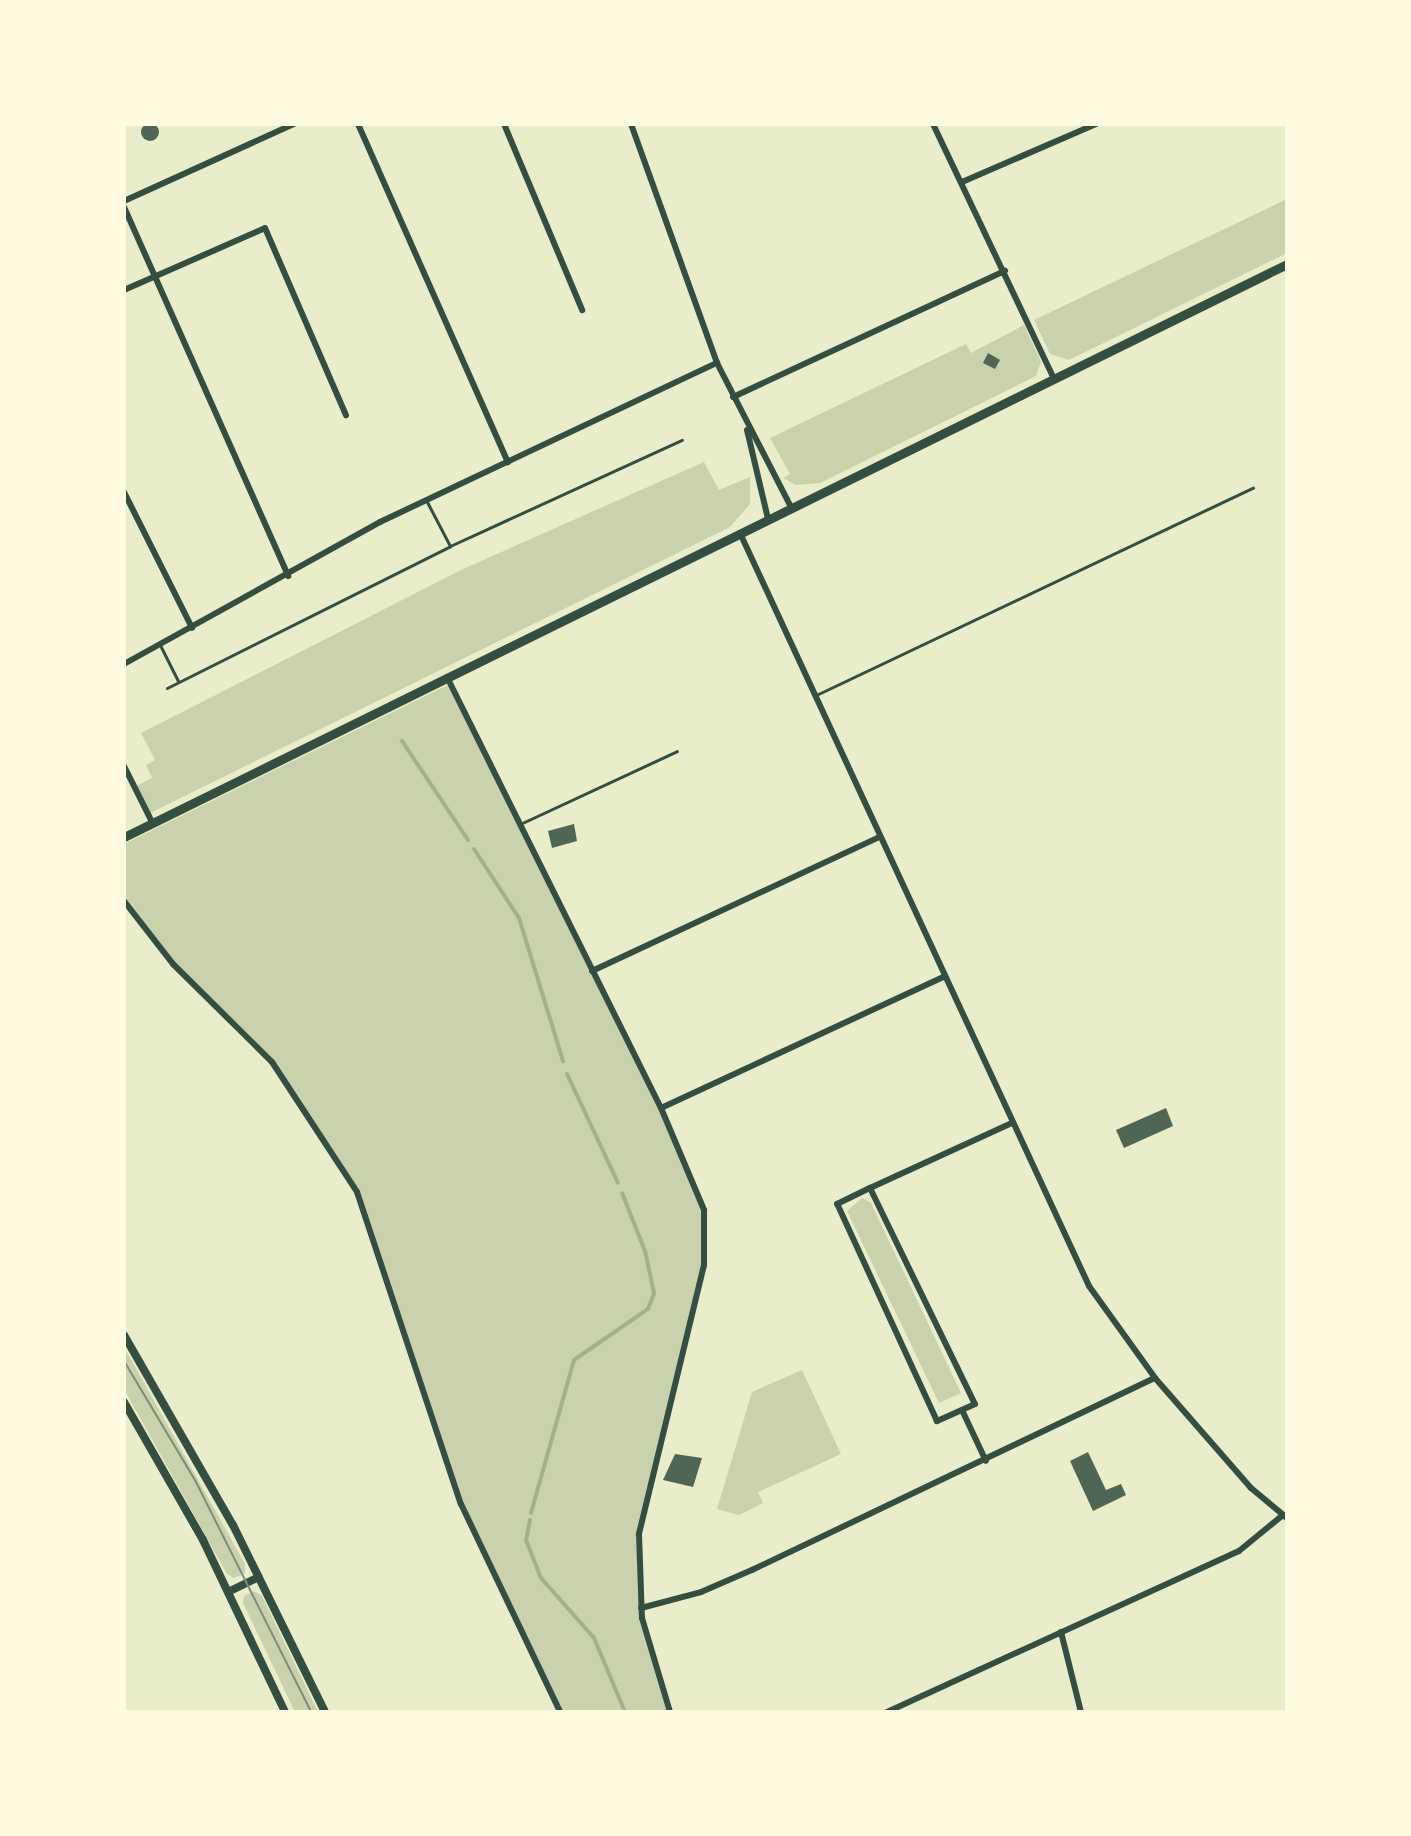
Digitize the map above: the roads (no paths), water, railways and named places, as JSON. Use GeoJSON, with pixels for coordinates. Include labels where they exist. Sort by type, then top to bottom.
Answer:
{"type":"FeatureCollection","features":[{"type":"Feature","properties":{"kind":"main road"},"geometry":{"type":"LineString","coordinates":[[124,837],[1287,264]]}},
{"type":"Feature","properties":{"kind":"street"},"geometry":{"type":"LineString","coordinates":[[288,576],[124,204],[294,124]]}},
{"type":"Feature","properties":{"kind":"street"},"geometry":{"type":"LineString","coordinates":[[358,124],[508,462]]}},
{"type":"Feature","properties":{"kind":"street"},"geometry":{"type":"LineString","coordinates":[[504,124],[582,310]]}},
{"type":"Feature","properties":{"kind":"street"},"geometry":{"type":"LineString","coordinates":[[631,124],[717,363],[746,426],[791,507]]}},
{"type":"Feature","properties":{"kind":"street"},"geometry":{"type":"LineString","coordinates":[[933,124],[1054,379]]}},
{"type":"Feature","properties":{"kind":"street"},"geometry":{"type":"LineString","coordinates":[[962,182],[1096,124]]}},
{"type":"Feature","properties":{"kind":"street"},"geometry":{"type":"LineString","coordinates":[[124,290],[265,228],[346,415]]}},
{"type":"Feature","properties":{"kind":"street"},"geometry":{"type":"LineString","coordinates":[[733,397],[1005,271]]}},
{"type":"Feature","properties":{"kind":"street"},"geometry":{"type":"LineString","coordinates":[[124,664],[426,500],[717,363]]}},
{"type":"Feature","properties":{"kind":"street"},"geometry":{"type":"LineString","coordinates":[[746,426],[768,519]]}},
{"type":"Feature","properties":{"kind":"street"},"geometry":{"type":"LineString","coordinates":[[124,492],[192,628]]}},
{"type":"Feature","properties":{"kind":"street"},"geometry":{"type":"LineString","coordinates":[[740,532],[1083,1276],[1155,1378],[1251,1488],[1285,1516],[1239,1551],[887,1712]]}},
{"type":"Feature","properties":{"kind":"street"},"geometry":{"type":"LineString","coordinates":[[447,677],[661,1108],[701,1197],[707,1241],[642,1508],[641,1608],[653,1666],[670,1712]]}},
{"type":"Feature","properties":{"kind":"street"},"geometry":{"type":"LineString","coordinates":[[124,766],[152,822]]}},
{"type":"Feature","properties":{"kind":"street"},"geometry":{"type":"LineString","coordinates":[[592,971],[880,837]]}},
{"type":"Feature","properties":{"kind":"street"},"geometry":{"type":"LineString","coordinates":[[124,901],[173,964],[272,1062],[357,1192],[461,1504],[560,1712]]}},
{"type":"Feature","properties":{"kind":"street"},"geometry":{"type":"LineString","coordinates":[[661,1108],[945,976]]}},
{"type":"Feature","properties":{"kind":"street"},"geometry":{"type":"LineString","coordinates":[[870,1188],[975,1404],[937,1421],[837,1204],[870,1188],[1012,1123]]}},
{"type":"Feature","properties":{"kind":"street"},"geometry":{"type":"LineString","coordinates":[[124,1335],[259,1577],[325,1712]]}},
{"type":"Feature","properties":{"kind":"street"},"geometry":{"type":"LineString","coordinates":[[641,1608],[701,1592],[986,1461],[1155,1378]]}},
{"type":"Feature","properties":{"kind":"street"},"geometry":{"type":"LineString","coordinates":[[124,1402],[228,1592],[285,1712]]}},
{"type":"Feature","properties":{"kind":"street"},"geometry":{"type":"LineString","coordinates":[[962,1410],[986,1461]]}},
{"type":"Feature","properties":{"kind":"street"},"geometry":{"type":"LineString","coordinates":[[228,1592],[259,1577]]}},
{"type":"Feature","properties":{"kind":"street"},"geometry":{"type":"LineString","coordinates":[[1061,1632],[1081,1712]]}},
{"type":"Feature","properties":{"kind":"lane"},"geometry":{"type":"LineString","coordinates":[[167,688],[450,546],[682,440]]}},
{"type":"Feature","properties":{"kind":"lane"},"geometry":{"type":"LineString","coordinates":[[814,696],[1253,488]]}},
{"type":"Feature","properties":{"kind":"lane"},"geometry":{"type":"LineString","coordinates":[[426,500],[450,546]]}},
{"type":"Feature","properties":{"kind":"lane"},"geometry":{"type":"LineString","coordinates":[[160,645],[179,682]]}},
{"type":"Feature","properties":{"kind":"lane"},"geometry":{"type":"LineString","coordinates":[[520,824],[677,751]]}},
{"type":"Feature","properties":{"kind":"waterway"},"geometry":{"type":"LineString","coordinates":[[402,741],[468,840]]}},
{"type":"Feature","properties":{"kind":"waterway"},"geometry":{"type":"LineString","coordinates":[[474,849],[519,918],[563,1061]]}},
{"type":"Feature","properties":{"kind":"waterway"},"geometry":{"type":"LineString","coordinates":[[567,1074],[618,1183]]}},
{"type":"Feature","properties":{"kind":"waterway"},"geometry":{"type":"LineString","coordinates":[[531,1513],[574,1360],[648,1309],[654,1293],[645,1251],[622,1193]]}},
{"type":"Feature","properties":{"kind":"waterway"},"geometry":{"type":"LineString","coordinates":[[530,1520],[526,1540],[541,1578],[594,1638],[625,1712]]}},
{"type":"Feature","properties":{"kind":"tram line"},"geometry":{"type":"LineString","coordinates":[[124,1361],[196,1482],[311,1712]]}}]}
